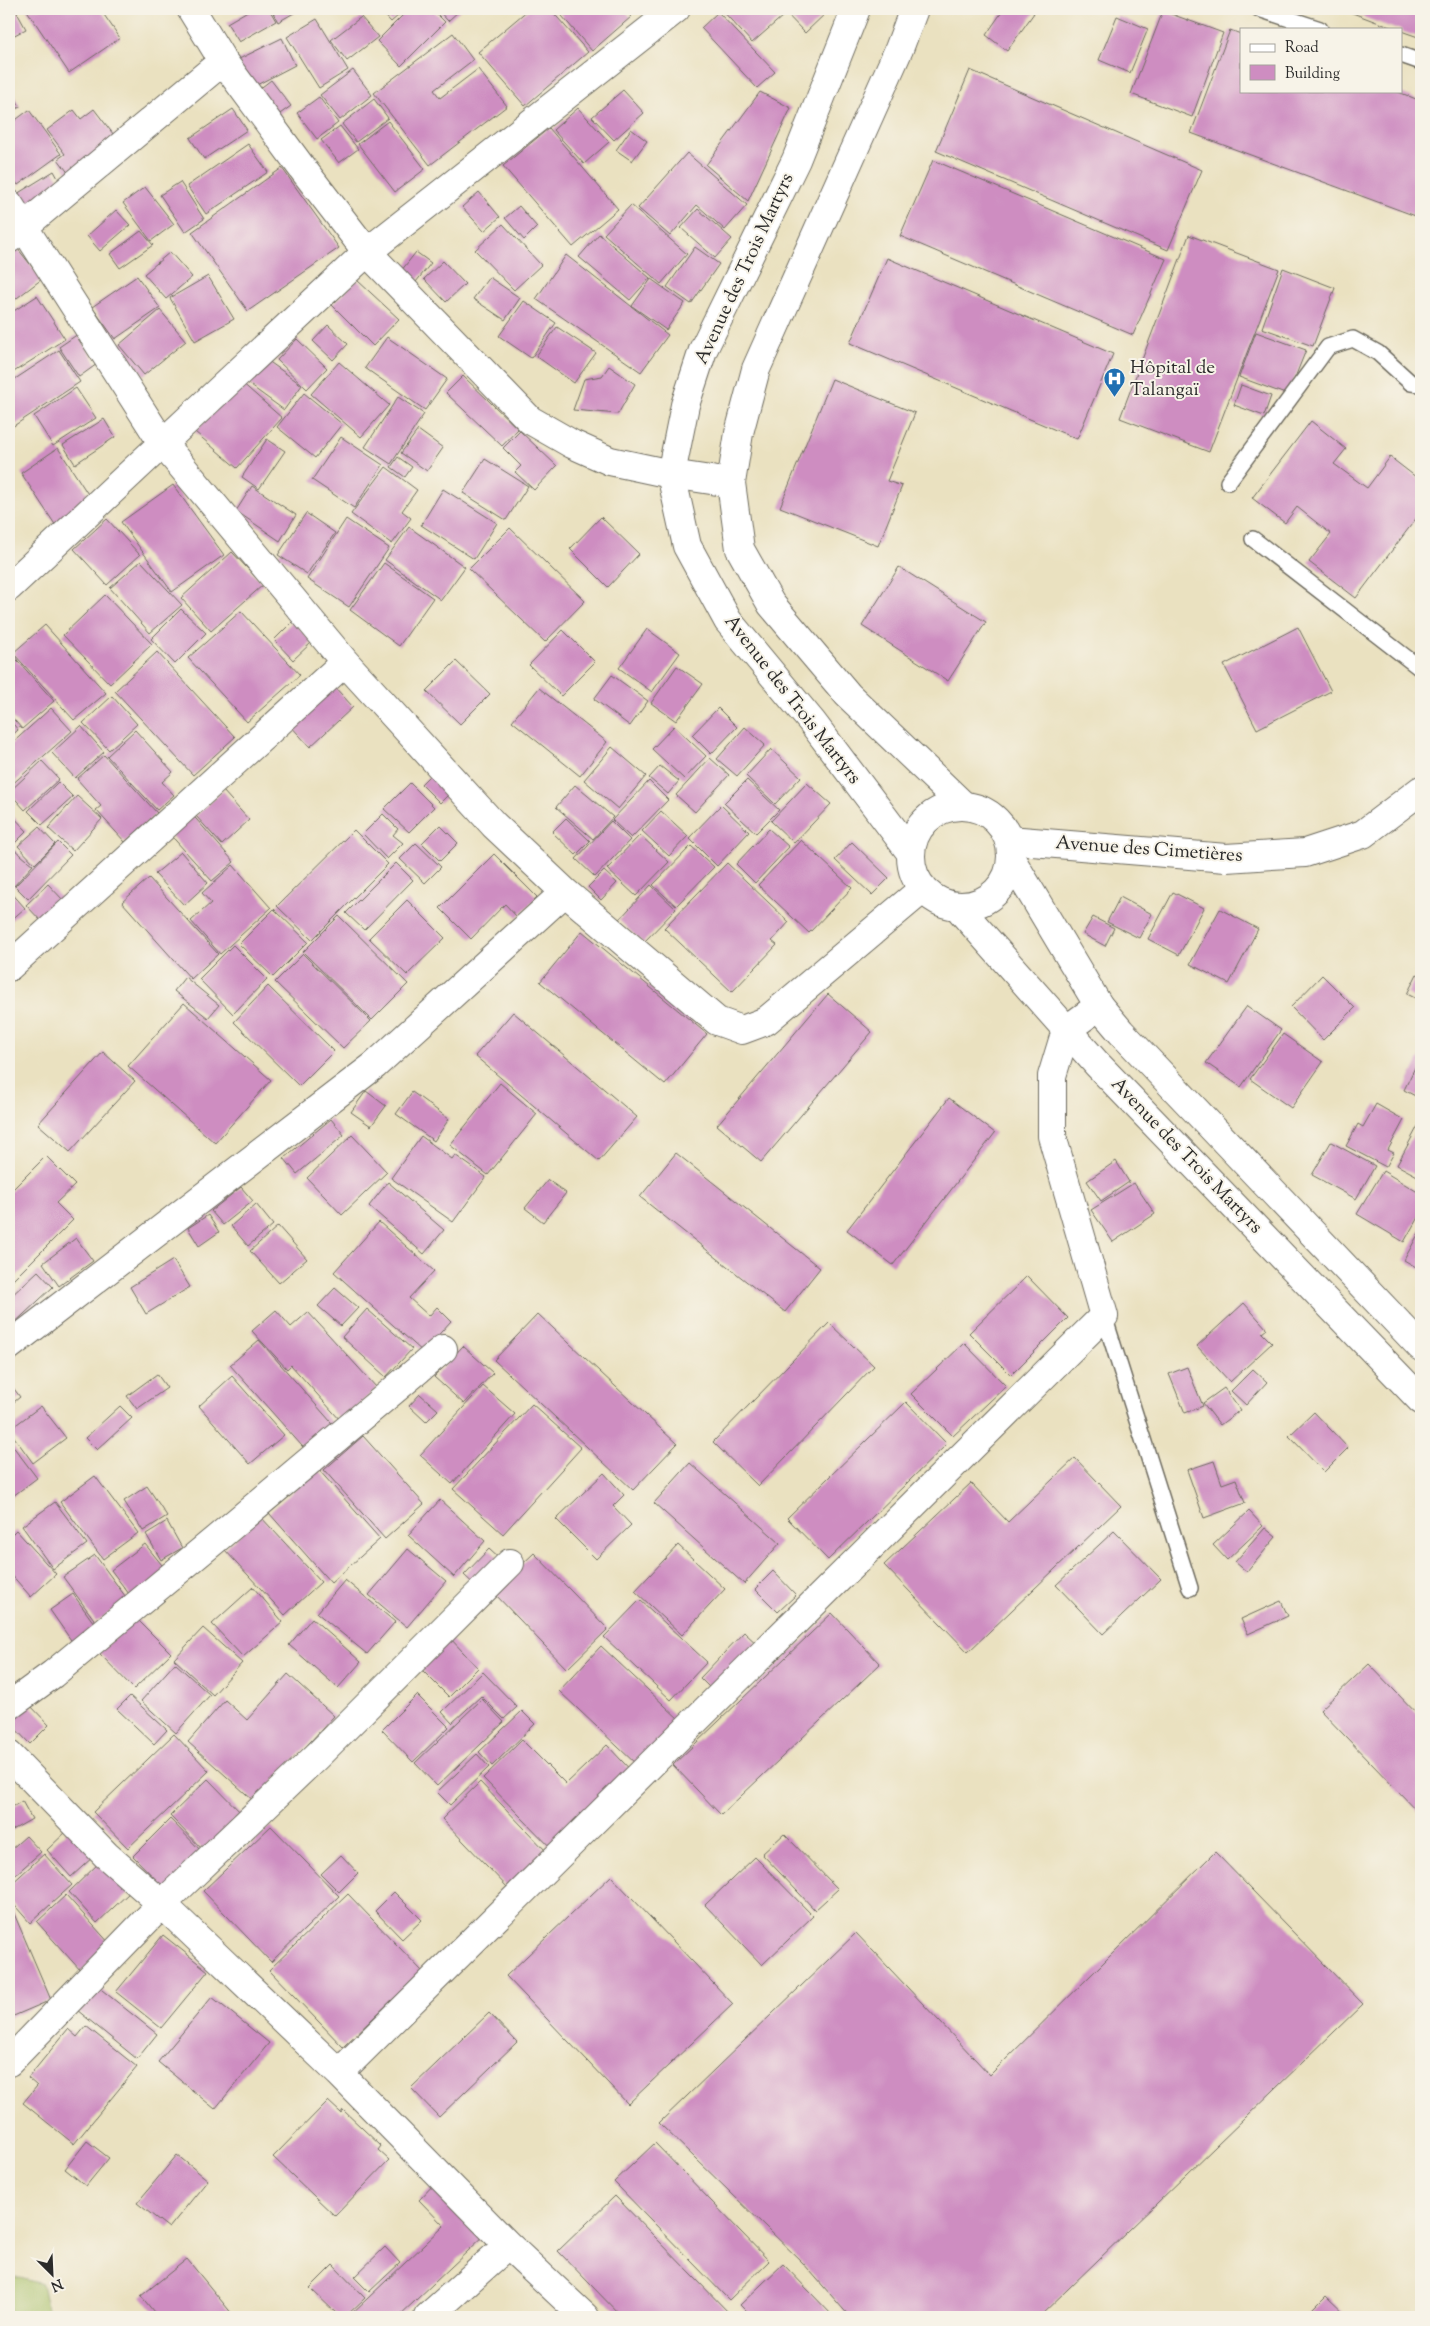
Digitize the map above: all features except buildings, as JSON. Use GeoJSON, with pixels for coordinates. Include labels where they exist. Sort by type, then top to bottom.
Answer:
{"type":"FeatureCollection","features":[{"type":"Feature","properties":{"kind":"main road"},"geometry":{"type":"LineString","coordinates":[[191,9],[223,61],[367,252],[530,420],[572,444],[610,461],[671,474],[731,483]]}},
{"type":"Feature","properties":{"kind":"main road"},"geometry":{"type":"LineString","coordinates":[[9,587],[367,252],[676,9]]}},
{"type":"Feature","properties":{"kind":"main road","name":"Avenue des Trois Martyrs"},"geometry":{"type":"LineString","coordinates":[[856,9],[796,160],[703,350],[685,405],[671,474],[687,546],[728,621],[812,722],[911,853]]}},
{"type":"Feature","properties":{"kind":"main road"},"geometry":{"type":"LineString","coordinates":[[914,9],[899,49],[756,368],[739,433],[731,483],[740,549],[771,604],[848,694],[964,806]]}},
{"type":"Feature","properties":{"kind":"main road"},"geometry":{"type":"LineString","coordinates":[[16,234],[223,61]]}},
{"type":"Feature","properties":{"kind":"main road"},"geometry":{"type":"LineString","coordinates":[[9,204],[16,234],[163,444],[345,662],[494,825],[566,892],[717,1021],[742,1030],[766,1021],[923,889]]}},
{"type":"Feature","properties":{"kind":"main road"},"geometry":{"type":"LineString","coordinates":[[9,967],[345,662]]}},
{"type":"Feature","properties":{"kind":"main road","name":"Avenue des Cimetières"},"geometry":{"type":"LineString","coordinates":[[1010,849],[1226,858],[1305,853],[1363,834],[1421,790]]}},
{"type":"Feature","properties":{"kind":"main road"},"geometry":{"type":"LineString","coordinates":[[964,806],[983,810],[999,822],[1010,849],[1006,878],[994,894],[977,903],[957,906],[939,901],[923,889],[914,872],[911,853],[916,834],[928,818],[945,808],[964,806]]}},
{"type":"Feature","properties":{"kind":"main road","name":"Avenue des Trois Martyrs"},"geometry":{"type":"LineString","coordinates":[[1010,849],[1099,1006],[1121,1032],[1421,1347]]}},
{"type":"Feature","properties":{"kind":"main road"},"geometry":{"type":"LineString","coordinates":[[9,1346],[375,1065],[566,892]]}},
{"type":"Feature","properties":{"kind":"main road","name":"Avenue des Trois Martyrs"},"geometry":{"type":"LineString","coordinates":[[957,906],[1104,1071],[1421,1400]]}},
{"type":"Feature","properties":{"kind":"main road"},"geometry":{"type":"LineString","coordinates":[[339,2073],[1104,1316],[1052,1136],[1052,1076],[1066,1030],[1099,1006]]}},
{"type":"Feature","properties":{"kind":"main road"},"geometry":{"type":"LineString","coordinates":[[9,1706],[53,1674],[201,1553],[443,1349]]}},
{"type":"Feature","properties":{"kind":"main road"},"geometry":{"type":"LineString","coordinates":[[9,2062],[162,1904],[317,1756],[510,1563]]}},
{"type":"Feature","properties":{"kind":"main road"},"geometry":{"type":"LineString","coordinates":[[9,1756],[106,1855],[162,1904],[339,2073],[508,2245],[586,2317]]}},
{"type":"Feature","properties":{"kind":"main road"},"geometry":{"type":"LineString","coordinates":[[428,2317],[508,2245]]}},
{"type":"Feature","properties":{"kind":"lane"},"geometry":{"type":"LineString","coordinates":[[1267,10],[1317,28]]}},
{"type":"Feature","properties":{"kind":"lane"},"geometry":{"type":"LineString","coordinates":[[1402,55],[1421,62]]}},
{"type":"Feature","properties":{"kind":"lane"},"geometry":{"type":"LineString","coordinates":[[1228,482],[1328,347],[1354,339],[1378,353],[1411,383],[1421,384]]}},
{"type":"Feature","properties":{"kind":"lane"},"geometry":{"type":"LineString","coordinates":[[1254,539],[1421,669]]}},
{"type":"Feature","properties":{"kind":"lane"},"geometry":{"type":"LineString","coordinates":[[1104,1316],[1190,1588]]}},
{"type":"Feature","properties":{"kind":"green space"},"geometry":{"type":"Polygon","coordinates":[[[9,2275],[42,2284],[49,2317],[9,2317],[9,2275]]]}},
{"type":"Feature","properties":{"kind":"place","name":"Hôpital de Talangaï"},"geometry":{"type":"Point","coordinates":[1114,398]}}]}
